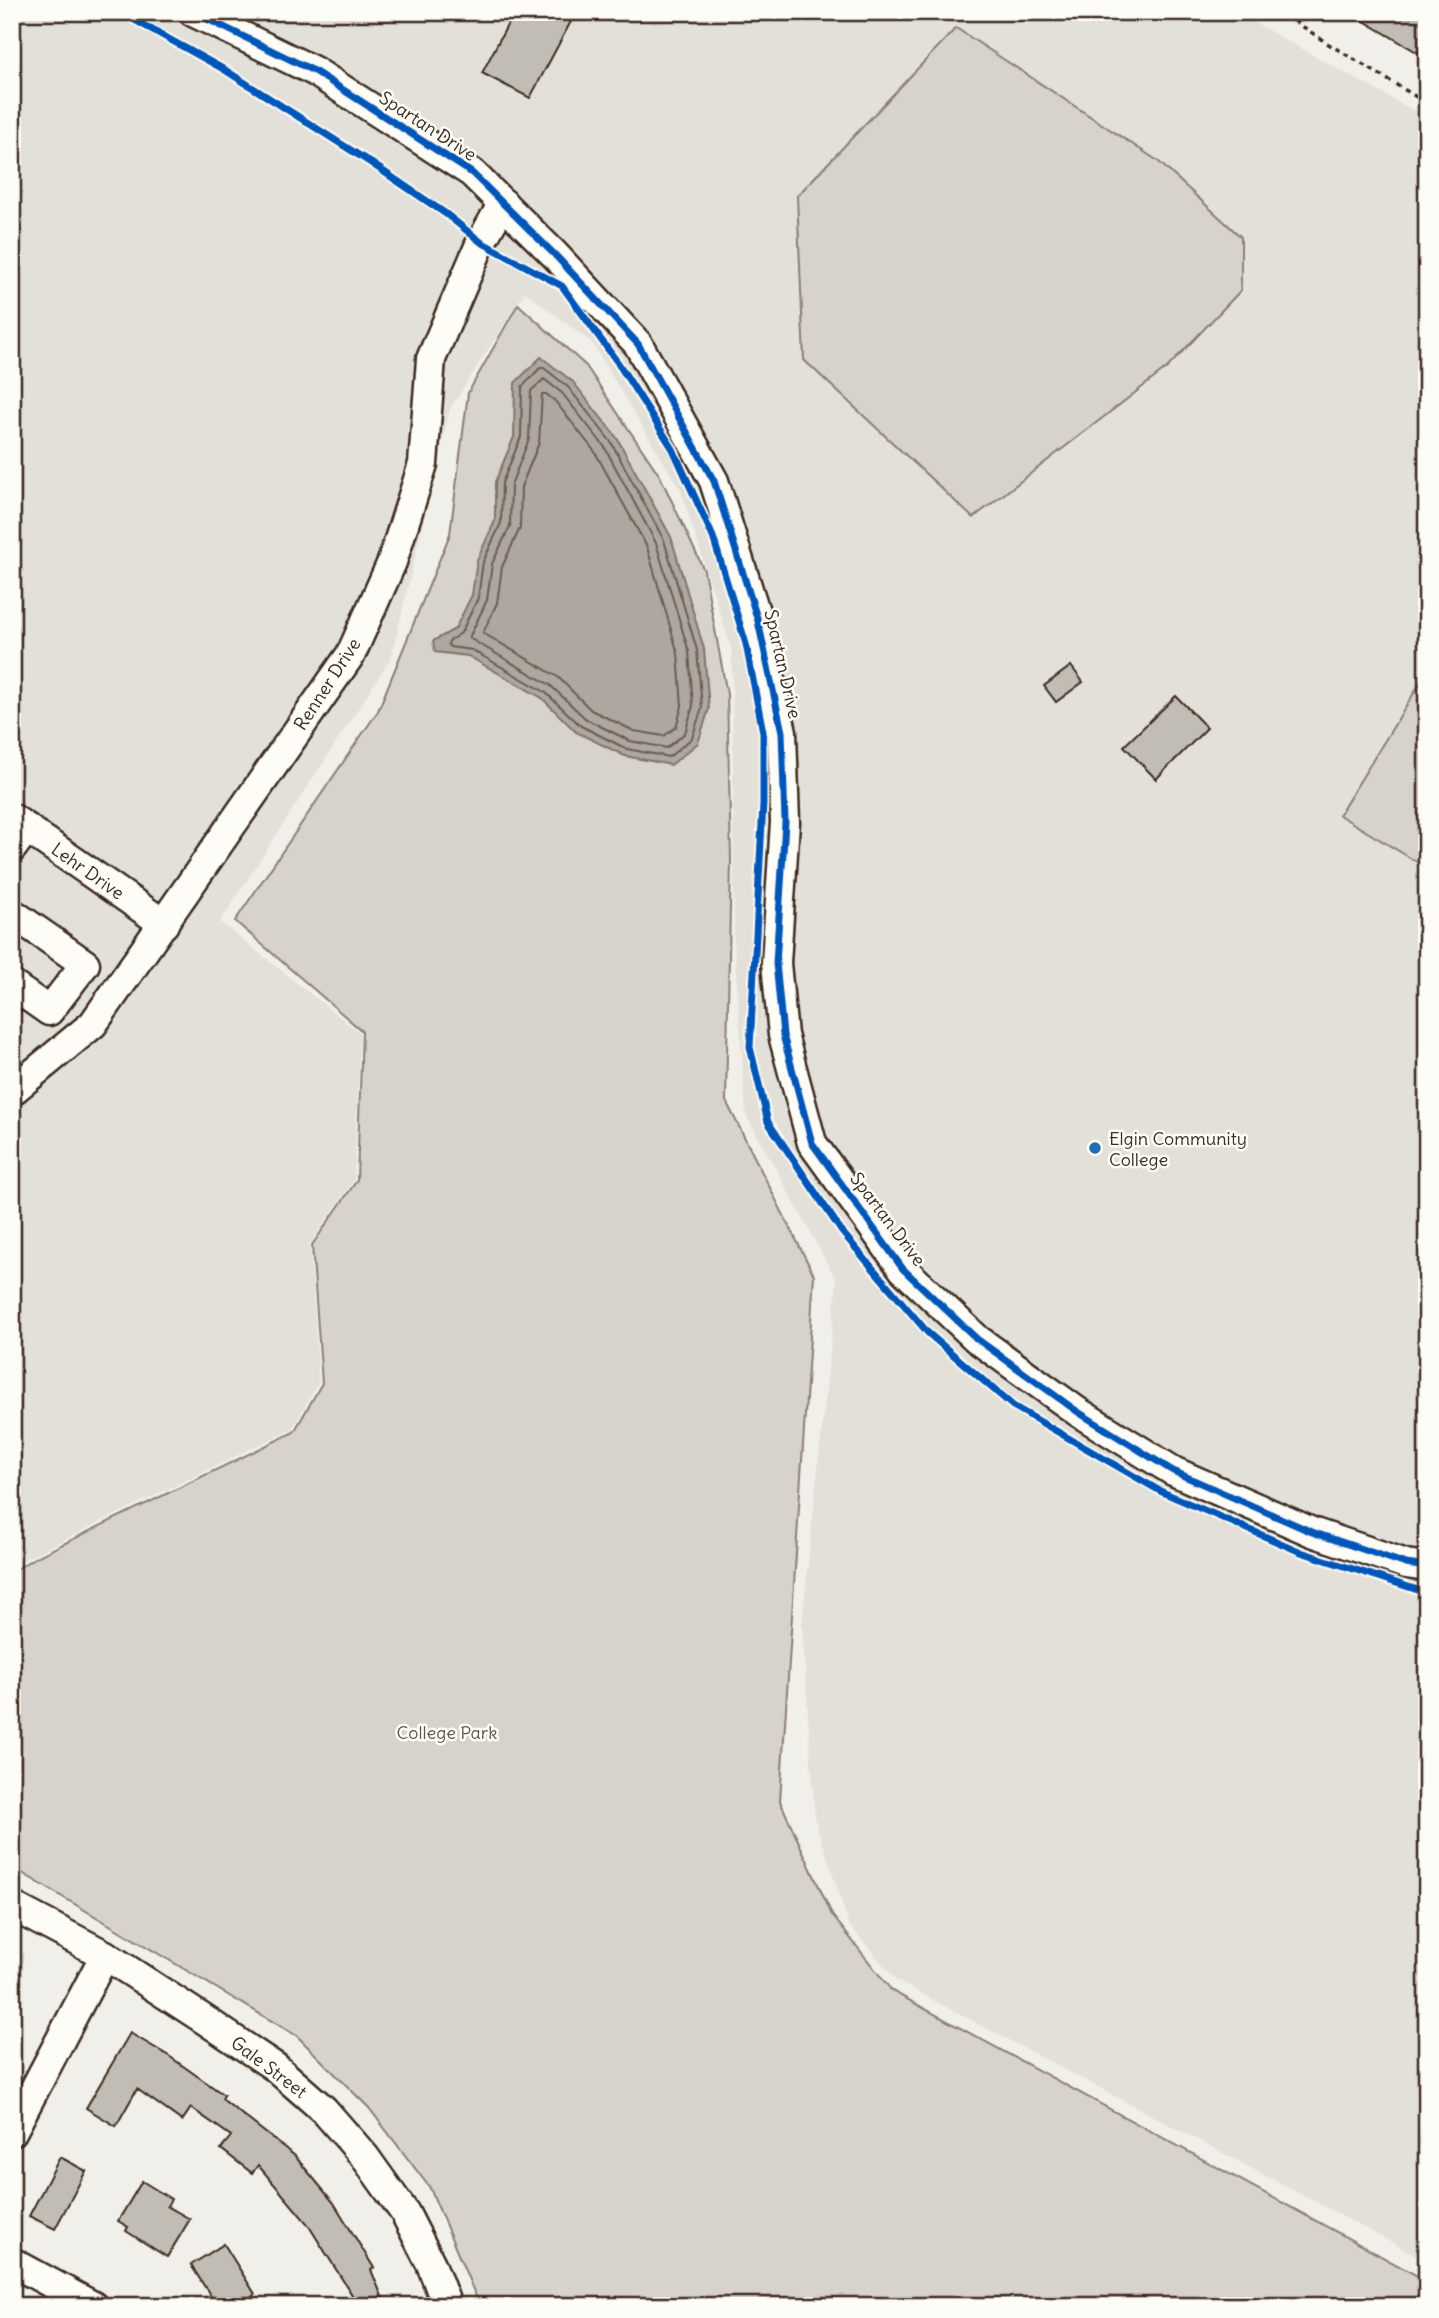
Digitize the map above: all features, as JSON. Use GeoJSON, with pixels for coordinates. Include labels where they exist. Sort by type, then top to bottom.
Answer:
{"type":"FeatureCollection","features":[{"type":"Feature","properties":{"kind":"street","name":"Spartan Drive"},"geometry":{"type":"LineString","coordinates":[[192,12],[314,71],[472,173],[638,344],[713,481],[758,621],[782,732],[785,822],[776,963],[783,1035],[812,1143],[903,1269],[976,1339],[1078,1412],[1173,1471],[1311,1532],[1406,1564],[1427,1567]]}},
{"type":"Feature","properties":{"kind":"street","name":"Renner Drive"},"geometry":{"type":"LineString","coordinates":[[19,1076],[93,1024],[351,654],[392,562],[423,464],[431,359],[481,242],[503,203]]}},
{"type":"Feature","properties":{"kind":"street","name":"Lehr Drive"},"geometry":{"type":"LineString","coordinates":[[17,832],[164,924]]}},
{"type":"Feature","properties":{"kind":"street"},"geometry":{"type":"LineString","coordinates":[[12,913],[85,964],[49,1011],[12,985]]}},
{"type":"Feature","properties":{"kind":"street","name":"Gale Street"},"geometry":{"type":"LineString","coordinates":[[12,1906],[105,1955],[275,2067],[324,2110],[365,2157],[405,2213],[431,2264],[447,2306]]}},
{"type":"Feature","properties":{"kind":"street"},"geometry":{"type":"LineString","coordinates":[[12,2132],[105,1955]]}},
{"type":"Feature","properties":{"kind":"street"},"geometry":{"type":"LineString","coordinates":[[12,2262],[93,2306]]}},
{"type":"Feature","properties":{"kind":"path"},"geometry":{"type":"LineString","coordinates":[[1276,12],[1290,18],[1420,99],[1427,100]]}},
{"type":"Feature","properties":{"kind":"shaded area","name":"Elgin Community College"},"geometry":{"type":"Polygon","coordinates":[[[12,12],[1235,12],[1427,118],[1427,2261],[897,1981],[849,1925],[815,1820],[802,1623],[837,1281],[746,1115],[734,943],[732,651],[681,491],[592,343],[525,292],[450,409],[391,658],[220,922],[360,1033],[354,1180],[310,1244],[319,1382],[292,1429],[12,1565],[12,12]]]}},
{"type":"Feature","properties":{"kind":"green space"},"geometry":{"type":"Polygon","coordinates":[[[956,28],[1158,161],[1241,237],[1241,290],[1167,368],[973,518],[804,360],[797,196],[956,28]]]}},
{"type":"Feature","properties":{"kind":"green space","name":"College Park"},"geometry":{"type":"Polygon","coordinates":[[[518,304],[586,366],[660,476],[704,570],[727,694],[731,860],[726,1101],[814,1275],[780,1801],[832,1915],[892,1991],[1427,2281],[1427,2306],[480,2306],[430,2188],[369,2108],[297,2036],[12,1867],[12,1572],[34,1558],[294,1432],[322,1383],[312,1245],[357,1180],[362,1031],[235,921],[378,711],[450,534],[468,393],[518,304]]]}},
{"type":"Feature","properties":{"kind":"green space"},"geometry":{"type":"Polygon","coordinates":[[[1427,672],[1427,868],[1339,815],[1427,672]]]}},
{"type":"Feature","properties":{"kind":"water"},"geometry":{"type":"Polygon","coordinates":[[[541,357],[573,382],[617,438],[671,537],[704,649],[709,709],[698,743],[671,765],[625,756],[576,732],[542,698],[468,656],[435,652],[433,641],[455,629],[472,595],[477,560],[495,521],[495,482],[514,437],[515,383],[541,357]]]}},
{"type":"Feature","properties":{"kind":"building"},"geometry":{"type":"Polygon","coordinates":[[[514,12],[576,12],[530,98],[482,73],[514,12]]]}},
{"type":"Feature","properties":{"kind":"building"},"geometry":{"type":"Polygon","coordinates":[[[1349,12],[1427,12],[1427,58],[1349,12]]]}},
{"type":"Feature","properties":{"kind":"building"},"geometry":{"type":"Polygon","coordinates":[[[1071,666],[1083,682],[1056,702],[1044,686],[1071,666]]]}},
{"type":"Feature","properties":{"kind":"building"},"geometry":{"type":"Polygon","coordinates":[[[1176,696],[1207,728],[1156,779],[1124,746],[1176,696]]]}},
{"type":"Feature","properties":{"kind":"building"},"geometry":{"type":"Polygon","coordinates":[[[130,2033],[169,2056],[224,2095],[222,2099],[295,2156],[334,2203],[374,2268],[371,2270],[386,2306],[359,2306],[307,2223],[258,2165],[252,2173],[221,2149],[231,2136],[191,2108],[182,2121],[137,2089],[116,2126],[86,2108],[130,2033]]]}},
{"type":"Feature","properties":{"kind":"building"},"geometry":{"type":"Polygon","coordinates":[[[60,2157],[86,2171],[55,2229],[29,2216],[60,2157]]]}},
{"type":"Feature","properties":{"kind":"building"},"geometry":{"type":"Polygon","coordinates":[[[142,2181],[171,2199],[167,2206],[190,2219],[167,2257],[126,2231],[128,2227],[118,2221],[142,2181]]]}},
{"type":"Feature","properties":{"kind":"building"},"geometry":{"type":"Polygon","coordinates":[[[224,2244],[255,2294],[237,2306],[217,2306],[191,2265],[224,2244]]]}},
{"type":"Feature","properties":{"kind":"cycle path"},"geometry":{"type":"LineString","coordinates":[[120,12],[225,70],[371,163],[446,214],[481,242],[562,286],[618,363],[673,449],[713,537],[746,644],[763,732],[763,804],[750,1047],[768,1122],[842,1232],[928,1333],[1013,1406],[1160,1491],[1301,1552],[1427,1593]]}},
{"type":"Feature","properties":{"kind":"cycle path"},"geometry":{"type":"LineString","coordinates":[[193,12],[314,71],[472,173],[555,255],[638,344],[714,481],[758,621],[782,732],[785,822],[776,963],[783,1035],[812,1143],[903,1269],[977,1339],[1078,1412],[1173,1471],[1312,1532],[1406,1564],[1427,1567]]}},
{"type":"Feature","properties":{"kind":"place","name":"Elgin Community College"},"geometry":{"type":"Point","coordinates":[1095,1148]}}]}
